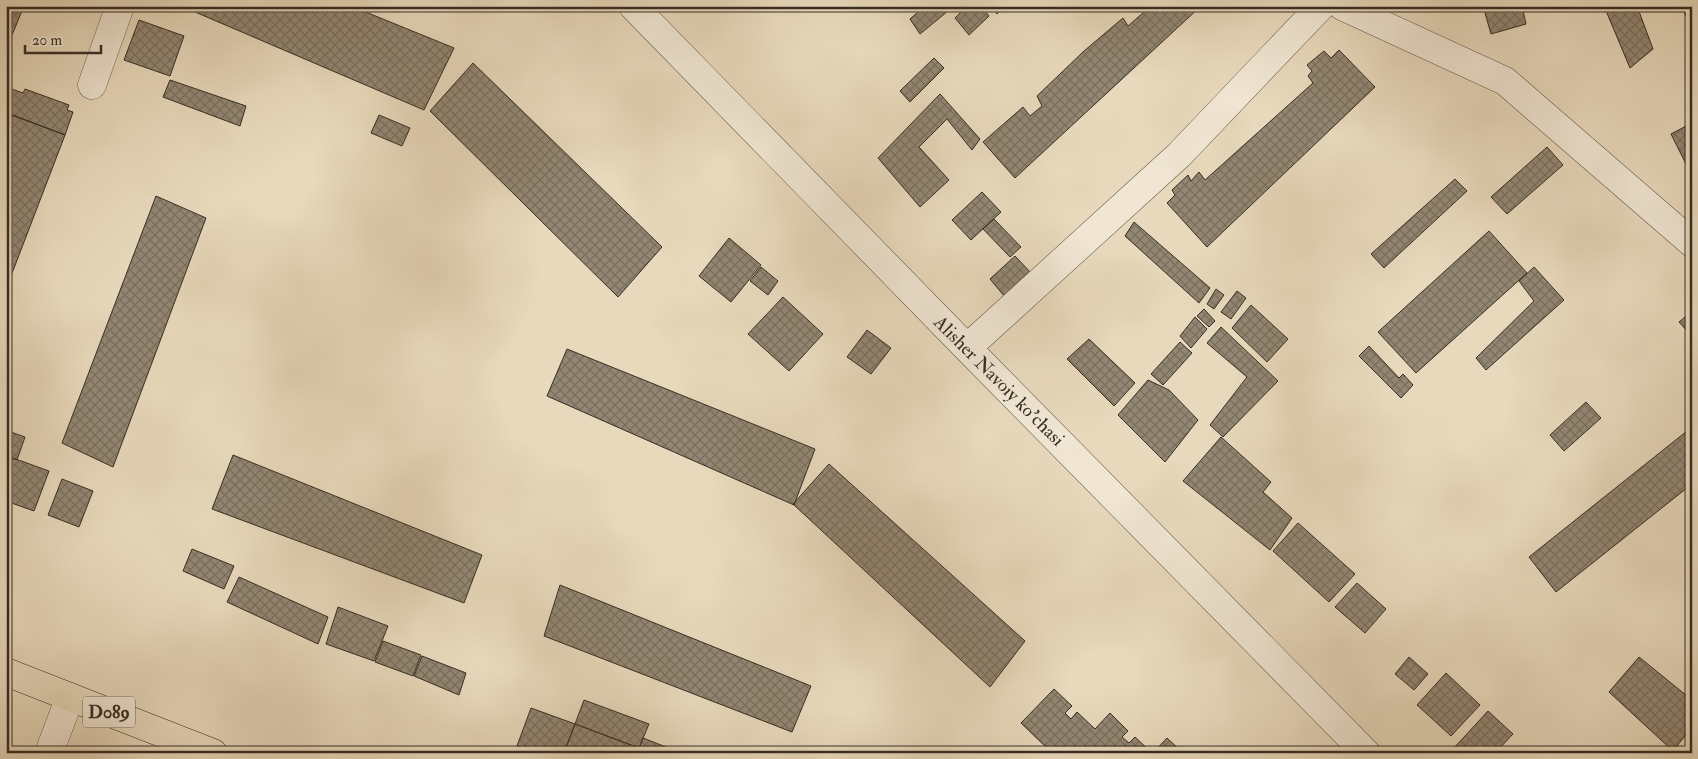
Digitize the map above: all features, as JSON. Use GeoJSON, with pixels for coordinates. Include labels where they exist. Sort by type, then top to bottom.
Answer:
{"type":"FeatureCollection","features":[{"type":"Feature","properties":{"kind":"main road","name":"D089"},"geometry":{"type":"LineString","coordinates":[[6,672],[213,753]]}},
{"type":"Feature","properties":{"kind":"street"},"geometry":{"type":"LineString","coordinates":[[92,85],[120,6]]}},
{"type":"Feature","properties":{"kind":"street","name":"Alisher Navoiy ko'chasi"},"geometry":{"type":"LineString","coordinates":[[633,6],[1366,753]]}},
{"type":"Feature","properties":{"kind":"street"},"geometry":{"type":"LineString","coordinates":[[967,348],[1179,155],[1321,6]]}},
{"type":"Feature","properties":{"kind":"street"},"geometry":{"type":"LineString","coordinates":[[1342,6],[1505,81],[1692,243]]}},
{"type":"Feature","properties":{"kind":"street"},"geometry":{"type":"LineString","coordinates":[[50,753],[70,697]]}},
{"type":"Feature","properties":{"kind":"building"},"geometry":{"type":"Polygon","coordinates":[[[6,6],[24,6],[10,40],[6,39],[6,6]]]}},
{"type":"Feature","properties":{"kind":"building"},"geometry":{"type":"Polygon","coordinates":[[[181,6],[351,6],[454,48],[424,110],[181,6]]]}},
{"type":"Feature","properties":{"kind":"building"},"geometry":{"type":"Polygon","coordinates":[[[925,6],[944,6],[948,11],[920,34],[910,19],[925,6]]]}},
{"type":"Feature","properties":{"kind":"building"},"geometry":{"type":"Polygon","coordinates":[[[967,6],[981,6],[989,16],[969,35],[955,18],[967,6]]]}},
{"type":"Feature","properties":{"kind":"building"},"geometry":{"type":"Polygon","coordinates":[[[991,6],[1005,6],[997,14],[991,6]]]}},
{"type":"Feature","properties":{"kind":"building"},"geometry":{"type":"Polygon","coordinates":[[[1140,6],[1201,6],[1015,178],[983,142],[1023,107],[1030,116],[1042,106],[1037,96],[1084,51],[1123,18],[1128,26],[1144,12],[1140,6]]]}},
{"type":"Feature","properties":{"kind":"building"},"geometry":{"type":"Polygon","coordinates":[[[1483,6],[1522,6],[1526,24],[1491,34],[1483,6]]]}},
{"type":"Feature","properties":{"kind":"building"},"geometry":{"type":"Polygon","coordinates":[[[1604,6],[1637,6],[1653,49],[1630,68],[1604,6]]]}},
{"type":"Feature","properties":{"kind":"building"},"geometry":{"type":"Polygon","coordinates":[[[1681,6],[1692,6],[1692,29],[1681,6]]]}},
{"type":"Feature","properties":{"kind":"building"},"geometry":{"type":"Polygon","coordinates":[[[139,20],[184,36],[170,76],[124,60],[139,20]]]}},
{"type":"Feature","properties":{"kind":"building"},"geometry":{"type":"Polygon","coordinates":[[[1339,50],[1375,87],[1207,247],[1167,203],[1175,195],[1172,190],[1188,175],[1191,181],[1199,172],[1205,180],[1313,83],[1308,76],[1312,71],[1307,65],[1324,51],[1331,58],[1339,50]]]}},
{"type":"Feature","properties":{"kind":"building"},"geometry":{"type":"Polygon","coordinates":[[[934,58],[944,68],[910,102],[900,91],[934,58]]]}},
{"type":"Feature","properties":{"kind":"building"},"geometry":{"type":"Polygon","coordinates":[[[473,63],[662,247],[618,297],[430,111],[473,63]]]}},
{"type":"Feature","properties":{"kind":"building"},"geometry":{"type":"Polygon","coordinates":[[[170,80],[246,106],[240,126],[163,97],[170,80]]]}},
{"type":"Feature","properties":{"kind":"building"},"geometry":{"type":"Polygon","coordinates":[[[6,87],[23,93],[25,89],[69,105],[67,110],[73,112],[65,135],[6,113],[6,87]]]}},
{"type":"Feature","properties":{"kind":"building"},"geometry":{"type":"Polygon","coordinates":[[[940,94],[980,139],[972,150],[947,119],[919,147],[949,180],[920,207],[878,158],[940,94]]]}},
{"type":"Feature","properties":{"kind":"building"},"geometry":{"type":"Polygon","coordinates":[[[13,115],[65,135],[6,289],[6,134],[13,115]]]}},
{"type":"Feature","properties":{"kind":"building"},"geometry":{"type":"Polygon","coordinates":[[[379,115],[410,128],[402,146],[371,133],[379,115]]]}},
{"type":"Feature","properties":{"kind":"building"},"geometry":{"type":"Polygon","coordinates":[[[1690,124],[1692,129],[1692,176],[1671,134],[1690,124]]]}},
{"type":"Feature","properties":{"kind":"building"},"geometry":{"type":"Polygon","coordinates":[[[1547,147],[1563,165],[1507,214],[1491,197],[1547,147]]]}},
{"type":"Feature","properties":{"kind":"building"},"geometry":{"type":"Polygon","coordinates":[[[1455,179],[1467,191],[1384,268],[1371,254],[1455,179]]]}},
{"type":"Feature","properties":{"kind":"building"},"geometry":{"type":"Polygon","coordinates":[[[982,192],[1001,212],[971,240],[952,220],[982,192]]]}},
{"type":"Feature","properties":{"kind":"building"},"geometry":{"type":"Polygon","coordinates":[[[156,196],[206,218],[113,467],[62,443],[156,196]]]}},
{"type":"Feature","properties":{"kind":"building"},"geometry":{"type":"Polygon","coordinates":[[[994,219],[1021,247],[1010,257],[983,229],[994,219]]]}},
{"type":"Feature","properties":{"kind":"building"},"geometry":{"type":"Polygon","coordinates":[[[1134,222],[1210,288],[1199,303],[1125,236],[1134,222]]]}},
{"type":"Feature","properties":{"kind":"building"},"geometry":{"type":"Polygon","coordinates":[[[1489,231],[1527,273],[1416,373],[1378,332],[1489,231]]]}},
{"type":"Feature","properties":{"kind":"building"},"geometry":{"type":"Polygon","coordinates":[[[729,238],[761,265],[731,302],[699,276],[729,238]]]}},
{"type":"Feature","properties":{"kind":"building"},"geometry":{"type":"Polygon","coordinates":[[[1015,256],[1031,273],[1005,297],[990,279],[1015,256]]]}},
{"type":"Feature","properties":{"kind":"building"},"geometry":{"type":"Polygon","coordinates":[[[761,267],[778,281],[768,295],[750,281],[761,267]]]}},
{"type":"Feature","properties":{"kind":"building"},"geometry":{"type":"Polygon","coordinates":[[[1534,267],[1564,300],[1486,370],[1476,358],[1534,301],[1519,281],[1534,267]]]}},
{"type":"Feature","properties":{"kind":"building"},"geometry":{"type":"Polygon","coordinates":[[[1216,289],[1224,295],[1214,309],[1207,304],[1216,289]]]}},
{"type":"Feature","properties":{"kind":"building"},"geometry":{"type":"Polygon","coordinates":[[[1237,291],[1246,298],[1231,319],[1221,312],[1237,291]]]}},
{"type":"Feature","properties":{"kind":"building"},"geometry":{"type":"Polygon","coordinates":[[[783,297],[823,334],[789,371],[748,334],[783,297]]]}},
{"type":"Feature","properties":{"kind":"building"},"geometry":{"type":"Polygon","coordinates":[[[1251,305],[1288,339],[1267,362],[1232,328],[1251,305]]]}},
{"type":"Feature","properties":{"kind":"building"},"geometry":{"type":"Polygon","coordinates":[[[1204,309],[1215,321],[1209,327],[1197,316],[1204,309]]]}},
{"type":"Feature","properties":{"kind":"building"},"geometry":{"type":"Polygon","coordinates":[[[1690,313],[1692,314],[1692,328],[1688,332],[1679,322],[1690,313]]]}},
{"type":"Feature","properties":{"kind":"building"},"geometry":{"type":"Polygon","coordinates":[[[1195,317],[1207,329],[1191,348],[1180,336],[1195,317]]]}},
{"type":"Feature","properties":{"kind":"building"},"geometry":{"type":"Polygon","coordinates":[[[1221,327],[1278,381],[1223,437],[1210,425],[1247,377],[1207,343],[1221,327]]]}},
{"type":"Feature","properties":{"kind":"building"},"geometry":{"type":"Polygon","coordinates":[[[867,330],[891,348],[871,374],[847,357],[867,330]]]}},
{"type":"Feature","properties":{"kind":"building"},"geometry":{"type":"Polygon","coordinates":[[[1089,339],[1135,383],[1114,406],[1067,359],[1089,339]]]}},
{"type":"Feature","properties":{"kind":"building"},"geometry":{"type":"Polygon","coordinates":[[[1180,342],[1192,353],[1163,385],[1151,374],[1180,342]]]}},
{"type":"Feature","properties":{"kind":"building"},"geometry":{"type":"Polygon","coordinates":[[[1369,346],[1399,378],[1403,374],[1413,385],[1401,398],[1359,356],[1369,346]]]}},
{"type":"Feature","properties":{"kind":"building"},"geometry":{"type":"Polygon","coordinates":[[[567,349],[815,449],[794,505],[547,396],[567,349]]]}},
{"type":"Feature","properties":{"kind":"building"},"geometry":{"type":"Polygon","coordinates":[[[1148,380],[1169,390],[1198,420],[1165,462],[1118,415],[1148,380]]]}},
{"type":"Feature","properties":{"kind":"building"},"geometry":{"type":"Polygon","coordinates":[[[1586,402],[1601,418],[1564,451],[1550,435],[1586,402]]]}},
{"type":"Feature","properties":{"kind":"building"},"geometry":{"type":"Polygon","coordinates":[[[1692,427],[1692,484],[1556,592],[1529,557],[1692,427]]]}},
{"type":"Feature","properties":{"kind":"building"},"geometry":{"type":"Polygon","coordinates":[[[8,431],[25,437],[17,460],[6,456],[8,431]]]}},
{"type":"Feature","properties":{"kind":"building"},"geometry":{"type":"Polygon","coordinates":[[[1221,437],[1271,482],[1263,492],[1292,518],[1270,550],[1183,481],[1221,437]]]}},
{"type":"Feature","properties":{"kind":"building"},"geometry":{"type":"Polygon","coordinates":[[[233,455],[482,555],[464,603],[212,509],[233,455]]]}},
{"type":"Feature","properties":{"kind":"building"},"geometry":{"type":"Polygon","coordinates":[[[6,456],[13,458],[6,476],[6,456]]]}},
{"type":"Feature","properties":{"kind":"building"},"geometry":{"type":"Polygon","coordinates":[[[13,458],[49,471],[34,511],[6,501],[6,476],[13,458]]]}},
{"type":"Feature","properties":{"kind":"building"},"geometry":{"type":"Polygon","coordinates":[[[829,464],[1025,641],[990,687],[793,504],[829,464]]]}},
{"type":"Feature","properties":{"kind":"building"},"geometry":{"type":"Polygon","coordinates":[[[62,479],[93,491],[79,527],[48,515],[62,479]]]}},
{"type":"Feature","properties":{"kind":"building"},"geometry":{"type":"Polygon","coordinates":[[[1298,523],[1355,574],[1329,602],[1273,551],[1298,523]]]}},
{"type":"Feature","properties":{"kind":"building"},"geometry":{"type":"Polygon","coordinates":[[[192,549],[234,566],[224,589],[183,571],[192,549]]]}},
{"type":"Feature","properties":{"kind":"building"},"geometry":{"type":"Polygon","coordinates":[[[239,577],[328,617],[318,644],[227,602],[239,577]]]}},
{"type":"Feature","properties":{"kind":"building"},"geometry":{"type":"Polygon","coordinates":[[[1357,583],[1386,609],[1365,633],[1335,607],[1357,583]]]}},
{"type":"Feature","properties":{"kind":"building"},"geometry":{"type":"Polygon","coordinates":[[[560,585],[811,686],[792,732],[544,636],[560,585]]]}},
{"type":"Feature","properties":{"kind":"building"},"geometry":{"type":"Polygon","coordinates":[[[338,607],[388,626],[374,661],[326,644],[338,607]]]}},
{"type":"Feature","properties":{"kind":"building"},"geometry":{"type":"Polygon","coordinates":[[[383,641],[421,655],[413,676],[375,662],[383,641]]]}},
{"type":"Feature","properties":{"kind":"building"},"geometry":{"type":"Polygon","coordinates":[[[422,656],[466,673],[459,695],[414,676],[422,656]]]}},
{"type":"Feature","properties":{"kind":"building"},"geometry":{"type":"Polygon","coordinates":[[[1409,657],[1428,674],[1414,690],[1395,674],[1409,657]]]}},
{"type":"Feature","properties":{"kind":"building"},"geometry":{"type":"Polygon","coordinates":[[[1639,657],[1692,700],[1692,727],[1673,751],[1609,692],[1639,657]]]}},
{"type":"Feature","properties":{"kind":"building"},"geometry":{"type":"Polygon","coordinates":[[[1446,673],[1480,705],[1451,736],[1417,705],[1446,673]]]}},
{"type":"Feature","properties":{"kind":"building"},"geometry":{"type":"Polygon","coordinates":[[[1054,689],[1072,706],[1065,713],[1071,719],[1077,712],[1095,729],[1110,713],[1128,731],[1122,737],[1129,743],[1135,737],[1152,753],[1082,753],[1078,749],[1074,753],[1052,753],[1021,723],[1054,689]]]}},
{"type":"Feature","properties":{"kind":"building"},"geometry":{"type":"Polygon","coordinates":[[[584,700],[649,724],[639,748],[575,724],[584,700]]]}},
{"type":"Feature","properties":{"kind":"building"},"geometry":{"type":"Polygon","coordinates":[[[531,708],[575,724],[564,753],[534,753],[517,746],[531,708]]]}},
{"type":"Feature","properties":{"kind":"building"},"geometry":{"type":"Polygon","coordinates":[[[1488,711],[1513,734],[1495,753],[1456,753],[1453,749],[1488,711]]]}},
{"type":"Feature","properties":{"kind":"building"},"geometry":{"type":"Polygon","coordinates":[[[575,724],[639,748],[651,753],[564,753],[575,724]]]}},
{"type":"Feature","properties":{"kind":"building"},"geometry":{"type":"Polygon","coordinates":[[[643,738],[666,747],[663,753],[651,753],[639,748],[643,738]]]}},
{"type":"Feature","properties":{"kind":"building"},"geometry":{"type":"Polygon","coordinates":[[[1167,738],[1183,753],[1153,753],[1167,738]]]}}]}
